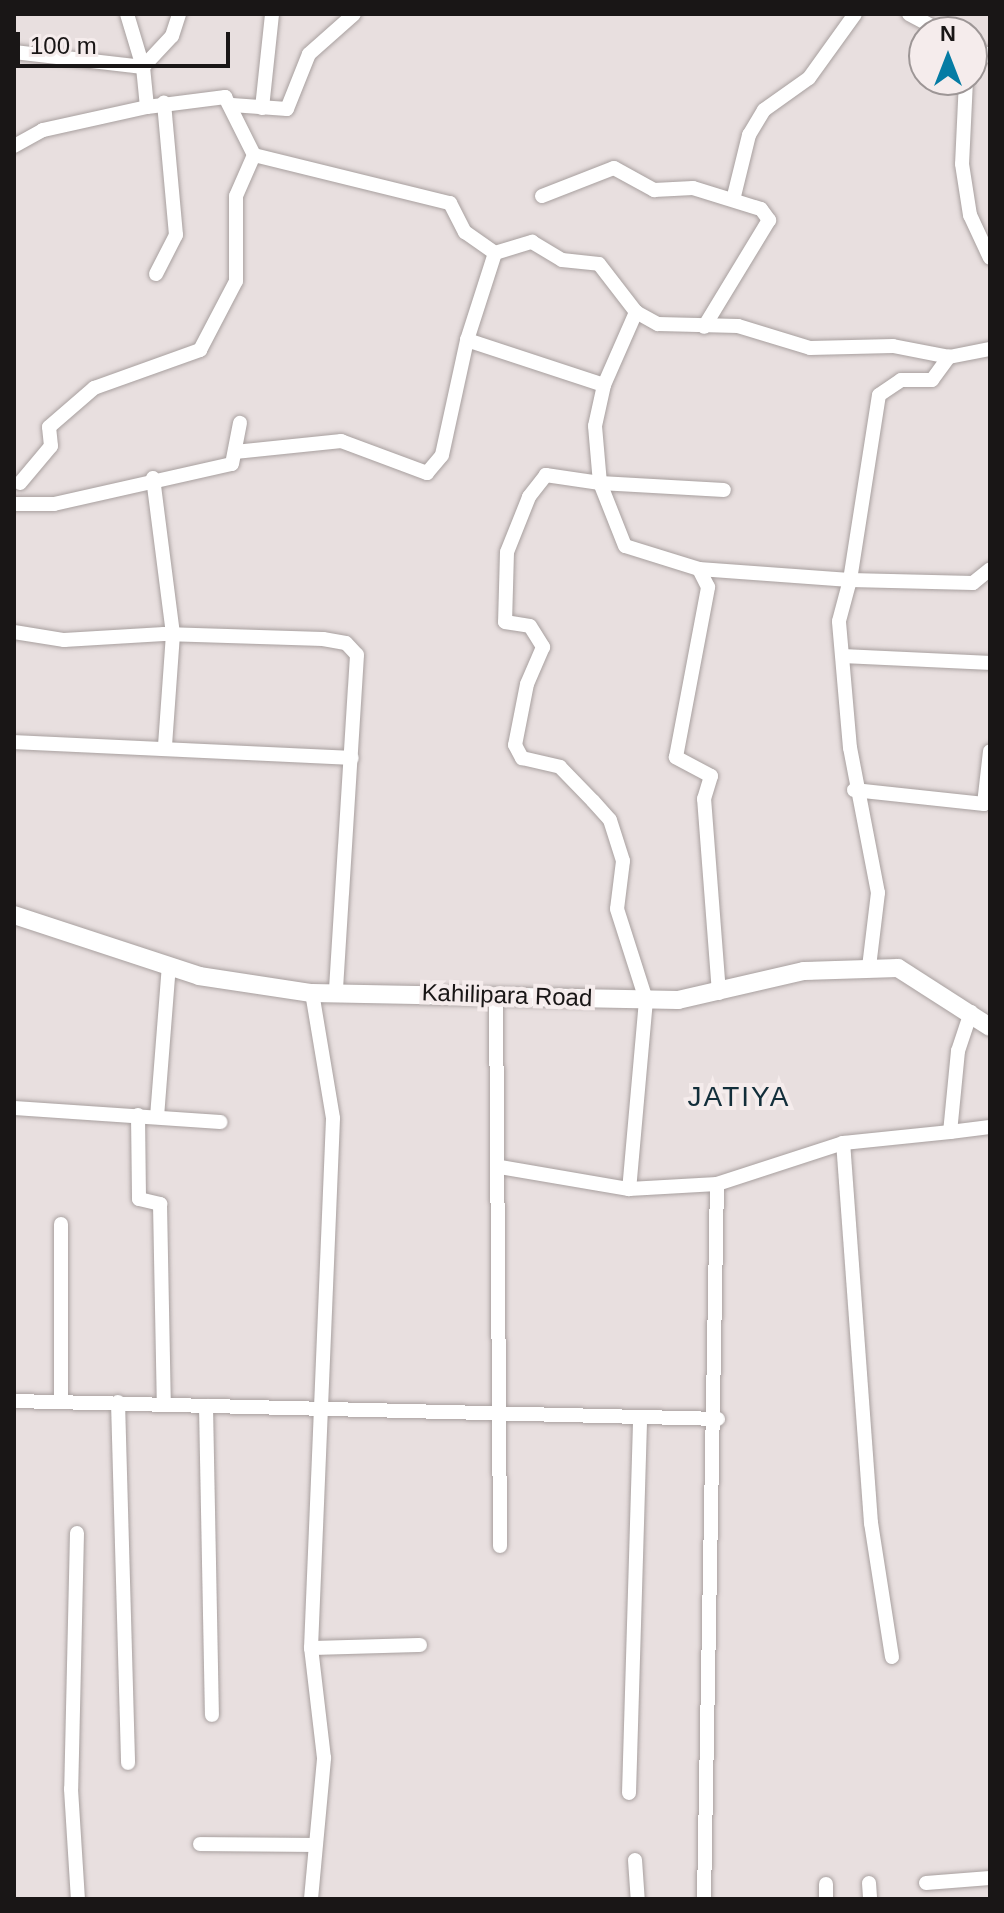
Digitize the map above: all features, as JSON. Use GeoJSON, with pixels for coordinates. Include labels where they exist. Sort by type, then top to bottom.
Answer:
{"type":"FeatureCollection","features":[{"type":"Feature","properties":{"kind":"main road","name":"Kahilipara Road"},"geometry":{"type":"LineString","coordinates":[[14,915],[238,984],[312,993],[336,991],[646,1000],[719,993],[804,971],[898,968],[990,1027]]}},
{"type":"Feature","properties":{"kind":"street"},"geometry":{"type":"LineString","coordinates":[[127,14],[143,67],[147,107]]}},
{"type":"Feature","properties":{"kind":"street"},"geometry":{"type":"LineString","coordinates":[[143,67],[172,36],[179,14]]}},
{"type":"Feature","properties":{"kind":"street"},"geometry":{"type":"LineString","coordinates":[[262,108],[272,14]]}},
{"type":"Feature","properties":{"kind":"street"},"geometry":{"type":"LineString","coordinates":[[14,146],[43,130],[214,94],[232,105],[287,109],[309,54],[354,14]]}},
{"type":"Feature","properties":{"kind":"street"},"geometry":{"type":"LineString","coordinates":[[734,196],[749,135],[764,110],[809,78],[855,14]]}},
{"type":"Feature","properties":{"kind":"street"},"geometry":{"type":"LineString","coordinates":[[14,52],[143,67]]}},
{"type":"Feature","properties":{"kind":"street"},"geometry":{"type":"LineString","coordinates":[[965,96],[962,164],[970,215],[990,258]]}},
{"type":"Feature","properties":{"kind":"street"},"geometry":{"type":"LineString","coordinates":[[156,274],[176,235],[164,103]]}},
{"type":"Feature","properties":{"kind":"street"},"geometry":{"type":"LineString","coordinates":[[36,504],[17,479],[51,446],[49,427],[94,388],[200,350],[236,281],[236,196],[254,155],[232,105]]}},
{"type":"Feature","properties":{"kind":"street"},"geometry":{"type":"LineString","coordinates":[[254,155],[450,203],[465,232],[495,253]]}},
{"type":"Feature","properties":{"kind":"street"},"geometry":{"type":"LineString","coordinates":[[542,196],[614,168],[654,190],[734,196],[769,220],[704,327]]}},
{"type":"Feature","properties":{"kind":"street"},"geometry":{"type":"LineString","coordinates":[[495,253],[532,242],[562,260],[599,264],[636,312],[658,324],[738,326],[810,348],[893,346],[949,357],[990,349]]}},
{"type":"Feature","properties":{"kind":"street"},"geometry":{"type":"LineString","coordinates":[[235,452],[341,441],[427,473],[442,455],[467,340],[495,253]]}},
{"type":"Feature","properties":{"kind":"street"},"geometry":{"type":"LineString","coordinates":[[636,312],[604,385],[595,426],[600,483],[625,546],[699,569],[850,580],[973,583],[990,569]]}},
{"type":"Feature","properties":{"kind":"street"},"geometry":{"type":"LineString","coordinates":[[467,340],[604,385]]}},
{"type":"Feature","properties":{"kind":"street"},"geometry":{"type":"LineString","coordinates":[[869,967],[878,893],[854,790],[839,621],[850,580],[879,395],[901,380],[932,380],[949,357]]}},
{"type":"Feature","properties":{"kind":"street"},"geometry":{"type":"LineString","coordinates":[[14,504],[36,504],[232,464],[240,423]]}},
{"type":"Feature","properties":{"kind":"street"},"geometry":{"type":"LineString","coordinates":[[629,1189],[646,1000],[620,924],[623,861],[610,820],[560,767],[522,758],[515,745],[527,684],[543,647],[530,626],[505,622],[507,552],[546,475],[600,483],[724,490]]}},
{"type":"Feature","properties":{"kind":"street"},"geometry":{"type":"LineString","coordinates":[[153,478],[173,634],[165,746]]}},
{"type":"Feature","properties":{"kind":"street"},"geometry":{"type":"LineString","coordinates":[[699,569],[708,587],[676,757],[711,776],[704,799],[719,993]]}},
{"type":"Feature","properties":{"kind":"street"},"geometry":{"type":"LineString","coordinates":[[14,632],[64,640],[173,634],[346,643],[357,655],[336,991]]}},
{"type":"Feature","properties":{"kind":"street"},"geometry":{"type":"LineString","coordinates":[[844,656],[990,663]]}},
{"type":"Feature","properties":{"kind":"street"},"geometry":{"type":"LineString","coordinates":[[14,742],[165,746],[352,758]]}},
{"type":"Feature","properties":{"kind":"street"},"geometry":{"type":"LineString","coordinates":[[854,790],[984,804],[990,751]]}},
{"type":"Feature","properties":{"kind":"street"},"geometry":{"type":"LineString","coordinates":[[157,1117],[169,965]]}},
{"type":"Feature","properties":{"kind":"street"},"geometry":{"type":"LineString","coordinates":[[311,1899],[311,1845],[324,1758],[311,1648],[332,1085],[312,993]]}},
{"type":"Feature","properties":{"kind":"street"},"geometry":{"type":"LineString","coordinates":[[496,996],[500,1167],[500,1546]]}},
{"type":"Feature","properties":{"kind":"street"},"geometry":{"type":"LineString","coordinates":[[950,1132],[958,1051],[971,1012]]}},
{"type":"Feature","properties":{"kind":"street"},"geometry":{"type":"LineString","coordinates":[[14,1108],[221,1122]]}},
{"type":"Feature","properties":{"kind":"street"},"geometry":{"type":"LineString","coordinates":[[138,1115],[139,1199],[160,1204],[164,1404]]}},
{"type":"Feature","properties":{"kind":"street"},"geometry":{"type":"LineString","coordinates":[[500,1167],[629,1189],[717,1184],[843,1143],[990,1127]]}},
{"type":"Feature","properties":{"kind":"street"},"geometry":{"type":"LineString","coordinates":[[843,1143],[871,1523],[892,1657]]}},
{"type":"Feature","properties":{"kind":"street"},"geometry":{"type":"LineString","coordinates":[[704,1899],[718,1419],[717,1184]]}},
{"type":"Feature","properties":{"kind":"street"},"geometry":{"type":"LineString","coordinates":[[61,1224],[61,1401]]}},
{"type":"Feature","properties":{"kind":"street"},"geometry":{"type":"LineString","coordinates":[[14,1401],[118,1402],[322,1414],[718,1419]]}},
{"type":"Feature","properties":{"kind":"street"},"geometry":{"type":"LineString","coordinates":[[118,1402],[128,1763]]}},
{"type":"Feature","properties":{"kind":"street"},"geometry":{"type":"LineString","coordinates":[[206,1406],[212,1715]]}},
{"type":"Feature","properties":{"kind":"street"},"geometry":{"type":"LineString","coordinates":[[629,1793],[640,1417]]}},
{"type":"Feature","properties":{"kind":"street"},"geometry":{"type":"LineString","coordinates":[[77,1533],[71,1789],[78,1899]]}},
{"type":"Feature","properties":{"kind":"street"},"geometry":{"type":"LineString","coordinates":[[311,1648],[420,1645]]}},
{"type":"Feature","properties":{"kind":"street"},"geometry":{"type":"LineString","coordinates":[[200,1844],[311,1845]]}},
{"type":"Feature","properties":{"kind":"street"},"geometry":{"type":"LineString","coordinates":[[635,1860],[638,1899]]}},
{"type":"Feature","properties":{"kind":"street"},"geometry":{"type":"LineString","coordinates":[[926,1883],[990,1878]]}},
{"type":"Feature","properties":{"kind":"street"},"geometry":{"type":"LineString","coordinates":[[869,1883],[870,1899]]}},
{"type":"Feature","properties":{"kind":"district","name":"JATIYA"},"geometry":{"type":"Point","coordinates":[739,1097]}}]}
